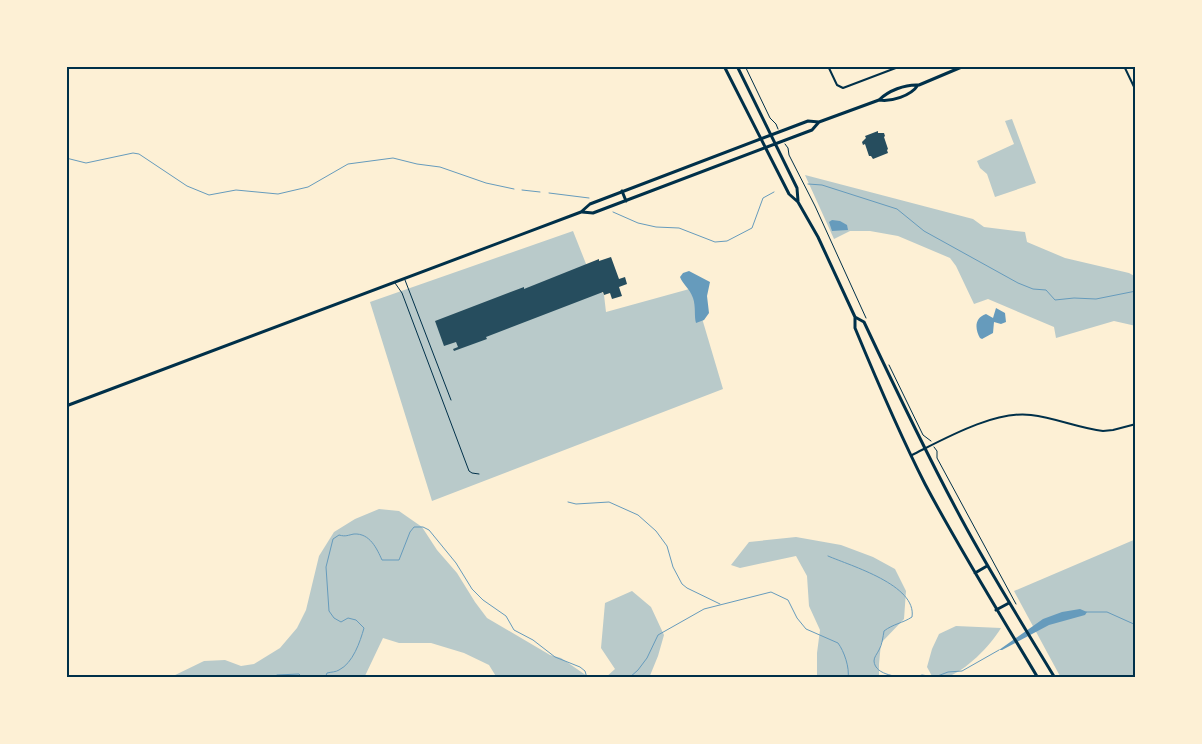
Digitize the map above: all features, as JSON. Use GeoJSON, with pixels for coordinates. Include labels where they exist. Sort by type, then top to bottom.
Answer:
{"type":"FeatureCollection","features":[{"type":"Feature","properties":{"kind":"main road"},"geometry":{"type":"LineString","coordinates":[[724,66],[789,194],[798,202],[821,244],[856,317],[855,328],[886,402],[925,484],[996,610],[1038,678]]}},
{"type":"Feature","properties":{"kind":"main road"},"geometry":{"type":"LineString","coordinates":[[737,66],[797,188],[798,202]]}},
{"type":"Feature","properties":{"kind":"main road"},"geometry":{"type":"LineString","coordinates":[[879,100],[888,102],[914,91],[919,85],[964,66]]}},
{"type":"Feature","properties":{"kind":"main road"},"geometry":{"type":"LineString","coordinates":[[66,406],[581,212],[590,204],[761,138],[808,121],[818,122],[879,100],[884,95],[911,84],[919,85]]}},
{"type":"Feature","properties":{"kind":"main road"},"geometry":{"type":"LineString","coordinates":[[581,212],[593,213],[626,201],[812,130],[818,122]]}},
{"type":"Feature","properties":{"kind":"main road"},"geometry":{"type":"LineString","coordinates":[[622,192],[626,201]]}},
{"type":"Feature","properties":{"kind":"main road"},"geometry":{"type":"LineString","coordinates":[[856,317],[864,322],[924,449],[987,566],[1055,678]]}},
{"type":"Feature","properties":{"kind":"main road"},"geometry":{"type":"LineString","coordinates":[[975,573],[987,566]]}},
{"type":"Feature","properties":{"kind":"main road"},"geometry":{"type":"LineString","coordinates":[[996,610],[1009,602]]}},
{"type":"Feature","properties":{"kind":"street"},"geometry":{"type":"LineString","coordinates":[[828,66],[837,85],[843,88],[901,66]]}},
{"type":"Feature","properties":{"kind":"street"},"geometry":{"type":"LineString","coordinates":[[1124,66],[1136,91]]}},
{"type":"Feature","properties":{"kind":"street"},"geometry":{"type":"LineString","coordinates":[[912,455],[933,444],[994,419],[1013,414],[1032,415],[1103,431],[1136,424]]}},
{"type":"Feature","properties":{"kind":"lane"},"geometry":{"type":"LineString","coordinates":[[405,279],[451,400]]}},
{"type":"Feature","properties":{"kind":"lane"},"geometry":{"type":"LineString","coordinates":[[395,283],[402,293],[469,471],[479,474]]}},
{"type":"Feature","properties":{"kind":"path"},"geometry":{"type":"LineString","coordinates":[[745,66],[770,118],[776,124],[779,132]]}},
{"type":"Feature","properties":{"kind":"path"},"geometry":{"type":"LineString","coordinates":[[782,141],[788,148],[789,155],[815,206],[866,318]]}},
{"type":"Feature","properties":{"kind":"path"},"geometry":{"type":"LineString","coordinates":[[887,360],[923,435],[931,440],[937,451],[937,458],[1018,609]]}},
{"type":"Feature","properties":{"kind":"shaded area"},"geometry":{"type":"Polygon","coordinates":[[[1012,119],[1036,183],[995,197],[987,174],[980,168],[977,161],[1014,144],[1005,121],[1012,119]]]}},
{"type":"Feature","properties":{"kind":"shaded area"},"geometry":{"type":"Polygon","coordinates":[[[805,175],[973,219],[984,227],[1025,232],[1027,242],[1065,258],[1129,273],[1136,277],[1136,326],[1114,321],[1056,338],[1054,327],[988,299],[974,304],[956,266],[950,258],[898,236],[870,231],[850,231],[834,239],[805,175]]]}},
{"type":"Feature","properties":{"kind":"shaded area"},"geometry":{"type":"Polygon","coordinates":[[[573,231],[592,279],[604,295],[606,312],[693,288],[723,389],[432,501],[370,302],[573,231]]]}},
{"type":"Feature","properties":{"kind":"shaded area"},"geometry":{"type":"Polygon","coordinates":[[[379,509],[399,511],[422,527],[437,550],[457,573],[487,618],[550,655],[561,658],[590,678],[497,678],[489,665],[464,653],[431,643],[399,643],[383,638],[364,678],[169,678],[204,661],[225,660],[241,666],[254,664],[280,648],[297,628],[306,610],[319,556],[334,532],[355,519],[379,509]]]}},
{"type":"Feature","properties":{"kind":"shaded area"},"geometry":{"type":"Polygon","coordinates":[[[796,537],[841,545],[873,557],[895,569],[906,591],[904,619],[881,643],[879,678],[817,678],[817,653],[820,630],[809,606],[807,576],[796,556],[740,568],[731,565],[749,542],[796,537]]]}},
{"type":"Feature","properties":{"kind":"shaded area"},"geometry":{"type":"Polygon","coordinates":[[[1136,539],[1136,678],[1061,678],[1014,591],[1136,539]]]}},
{"type":"Feature","properties":{"kind":"shaded area"},"geometry":{"type":"Polygon","coordinates":[[[632,591],[651,607],[664,635],[658,656],[649,678],[605,678],[615,669],[601,648],[605,603],[632,591]]]}},
{"type":"Feature","properties":{"kind":"shaded area"},"geometry":{"type":"Polygon","coordinates":[[[956,626],[1001,628],[984,650],[961,670],[945,678],[933,678],[927,667],[932,649],[939,634],[956,626]]]}},
{"type":"Feature","properties":{"kind":"water"},"geometry":{"type":"Polygon","coordinates":[[[832,220],[840,221],[847,225],[848,230],[832,231],[829,222],[832,220]]]}},
{"type":"Feature","properties":{"kind":"water"},"geometry":{"type":"Polygon","coordinates":[[[689,271],[710,282],[707,296],[709,313],[704,320],[696,323],[693,298],[680,277],[683,273],[689,271]]]}},
{"type":"Feature","properties":{"kind":"water"},"geometry":{"type":"Polygon","coordinates":[[[996,308],[1005,313],[1006,322],[1001,324],[994,322],[993,333],[982,339],[977,331],[979,318],[986,314],[993,318],[996,308]]]}},
{"type":"Feature","properties":{"kind":"water"},"geometry":{"type":"Polygon","coordinates":[[[1080,609],[1087,612],[1085,615],[1049,625],[999,650],[1043,619],[1062,612],[1080,609]]]}},
{"type":"Feature","properties":{"kind":"building"},"geometry":{"type":"Polygon","coordinates":[[[878,131],[878,133],[884,133],[888,153],[873,159],[869,156],[865,144],[863,145],[862,142],[866,138],[865,136],[878,131]]]}},
{"type":"Feature","properties":{"kind":"building"},"geometry":{"type":"Polygon","coordinates":[[[611,257],[619,279],[625,277],[627,284],[619,287],[622,296],[612,299],[610,293],[604,295],[603,292],[454,351],[453,349],[458,347],[456,342],[444,346],[435,321],[524,287],[524,289],[599,259],[599,261],[611,257]]]}},
{"type":"Feature","properties":{"kind":"waterway"},"geometry":{"type":"LineString","coordinates":[[66,158],[86,163],[133,153],[139,154],[187,186],[209,195],[236,190],[278,194],[308,187],[348,164],[393,158],[440,167],[486,183],[514,189]]}},
{"type":"Feature","properties":{"kind":"waterway"},"geometry":{"type":"LineString","coordinates":[[808,184],[822,185],[897,209],[924,231],[1018,283],[1033,289],[1046,290],[1055,300],[1074,298],[1096,299],[1136,291]]}},
{"type":"Feature","properties":{"kind":"waterway"},"geometry":{"type":"LineString","coordinates":[[522,190],[540,192]]}},
{"type":"Feature","properties":{"kind":"waterway"},"geometry":{"type":"LineString","coordinates":[[613,212],[638,223],[656,227],[679,228],[715,242],[727,241],[752,228],[763,198],[774,192]]}},
{"type":"Feature","properties":{"kind":"waterway"},"geometry":{"type":"LineString","coordinates":[[549,193],[589,198]]}},
{"type":"Feature","properties":{"kind":"waterway"},"geometry":{"type":"LineString","coordinates":[[568,502],[576,504],[609,502],[638,515],[656,531],[667,546],[673,567],[682,584],[720,604]]}},
{"type":"Feature","properties":{"kind":"waterway"},"geometry":{"type":"LineString","coordinates":[[325,678],[327,673],[338,671],[344,667],[352,657],[364,628],[356,620],[348,618],[341,622],[334,618],[329,611],[326,567],[333,539],[339,535],[360,534],[372,542],[382,560],[399,560],[410,532],[414,527],[423,527],[429,530],[456,563],[472,589],[483,600],[506,616],[514,630],[533,640],[555,657],[580,667],[585,671],[587,678]]}},
{"type":"Feature","properties":{"kind":"waterway"},"geometry":{"type":"LineString","coordinates":[[828,556],[881,578],[904,595],[911,606],[912,617],[884,631],[881,646],[874,661],[875,666],[883,673],[911,678]]}},
{"type":"Feature","properties":{"kind":"waterway"},"geometry":{"type":"LineString","coordinates":[[629,678],[647,658],[658,635],[704,609],[771,592],[788,600],[797,618],[806,629],[838,643],[846,660],[848,678]]}},
{"type":"Feature","properties":{"kind":"waterway"},"geometry":{"type":"LineString","coordinates":[[1086,612],[1107,612],[1136,625]]}},
{"type":"Feature","properties":{"kind":"waterway"},"geometry":{"type":"LineString","coordinates":[[912,678],[922,675],[935,677],[948,672],[962,671],[999,650]]}},
{"type":"Feature","properties":{"kind":"waterway"},"geometry":{"type":"LineString","coordinates":[[272,678],[277,675],[299,674],[303,678]]}}]}
